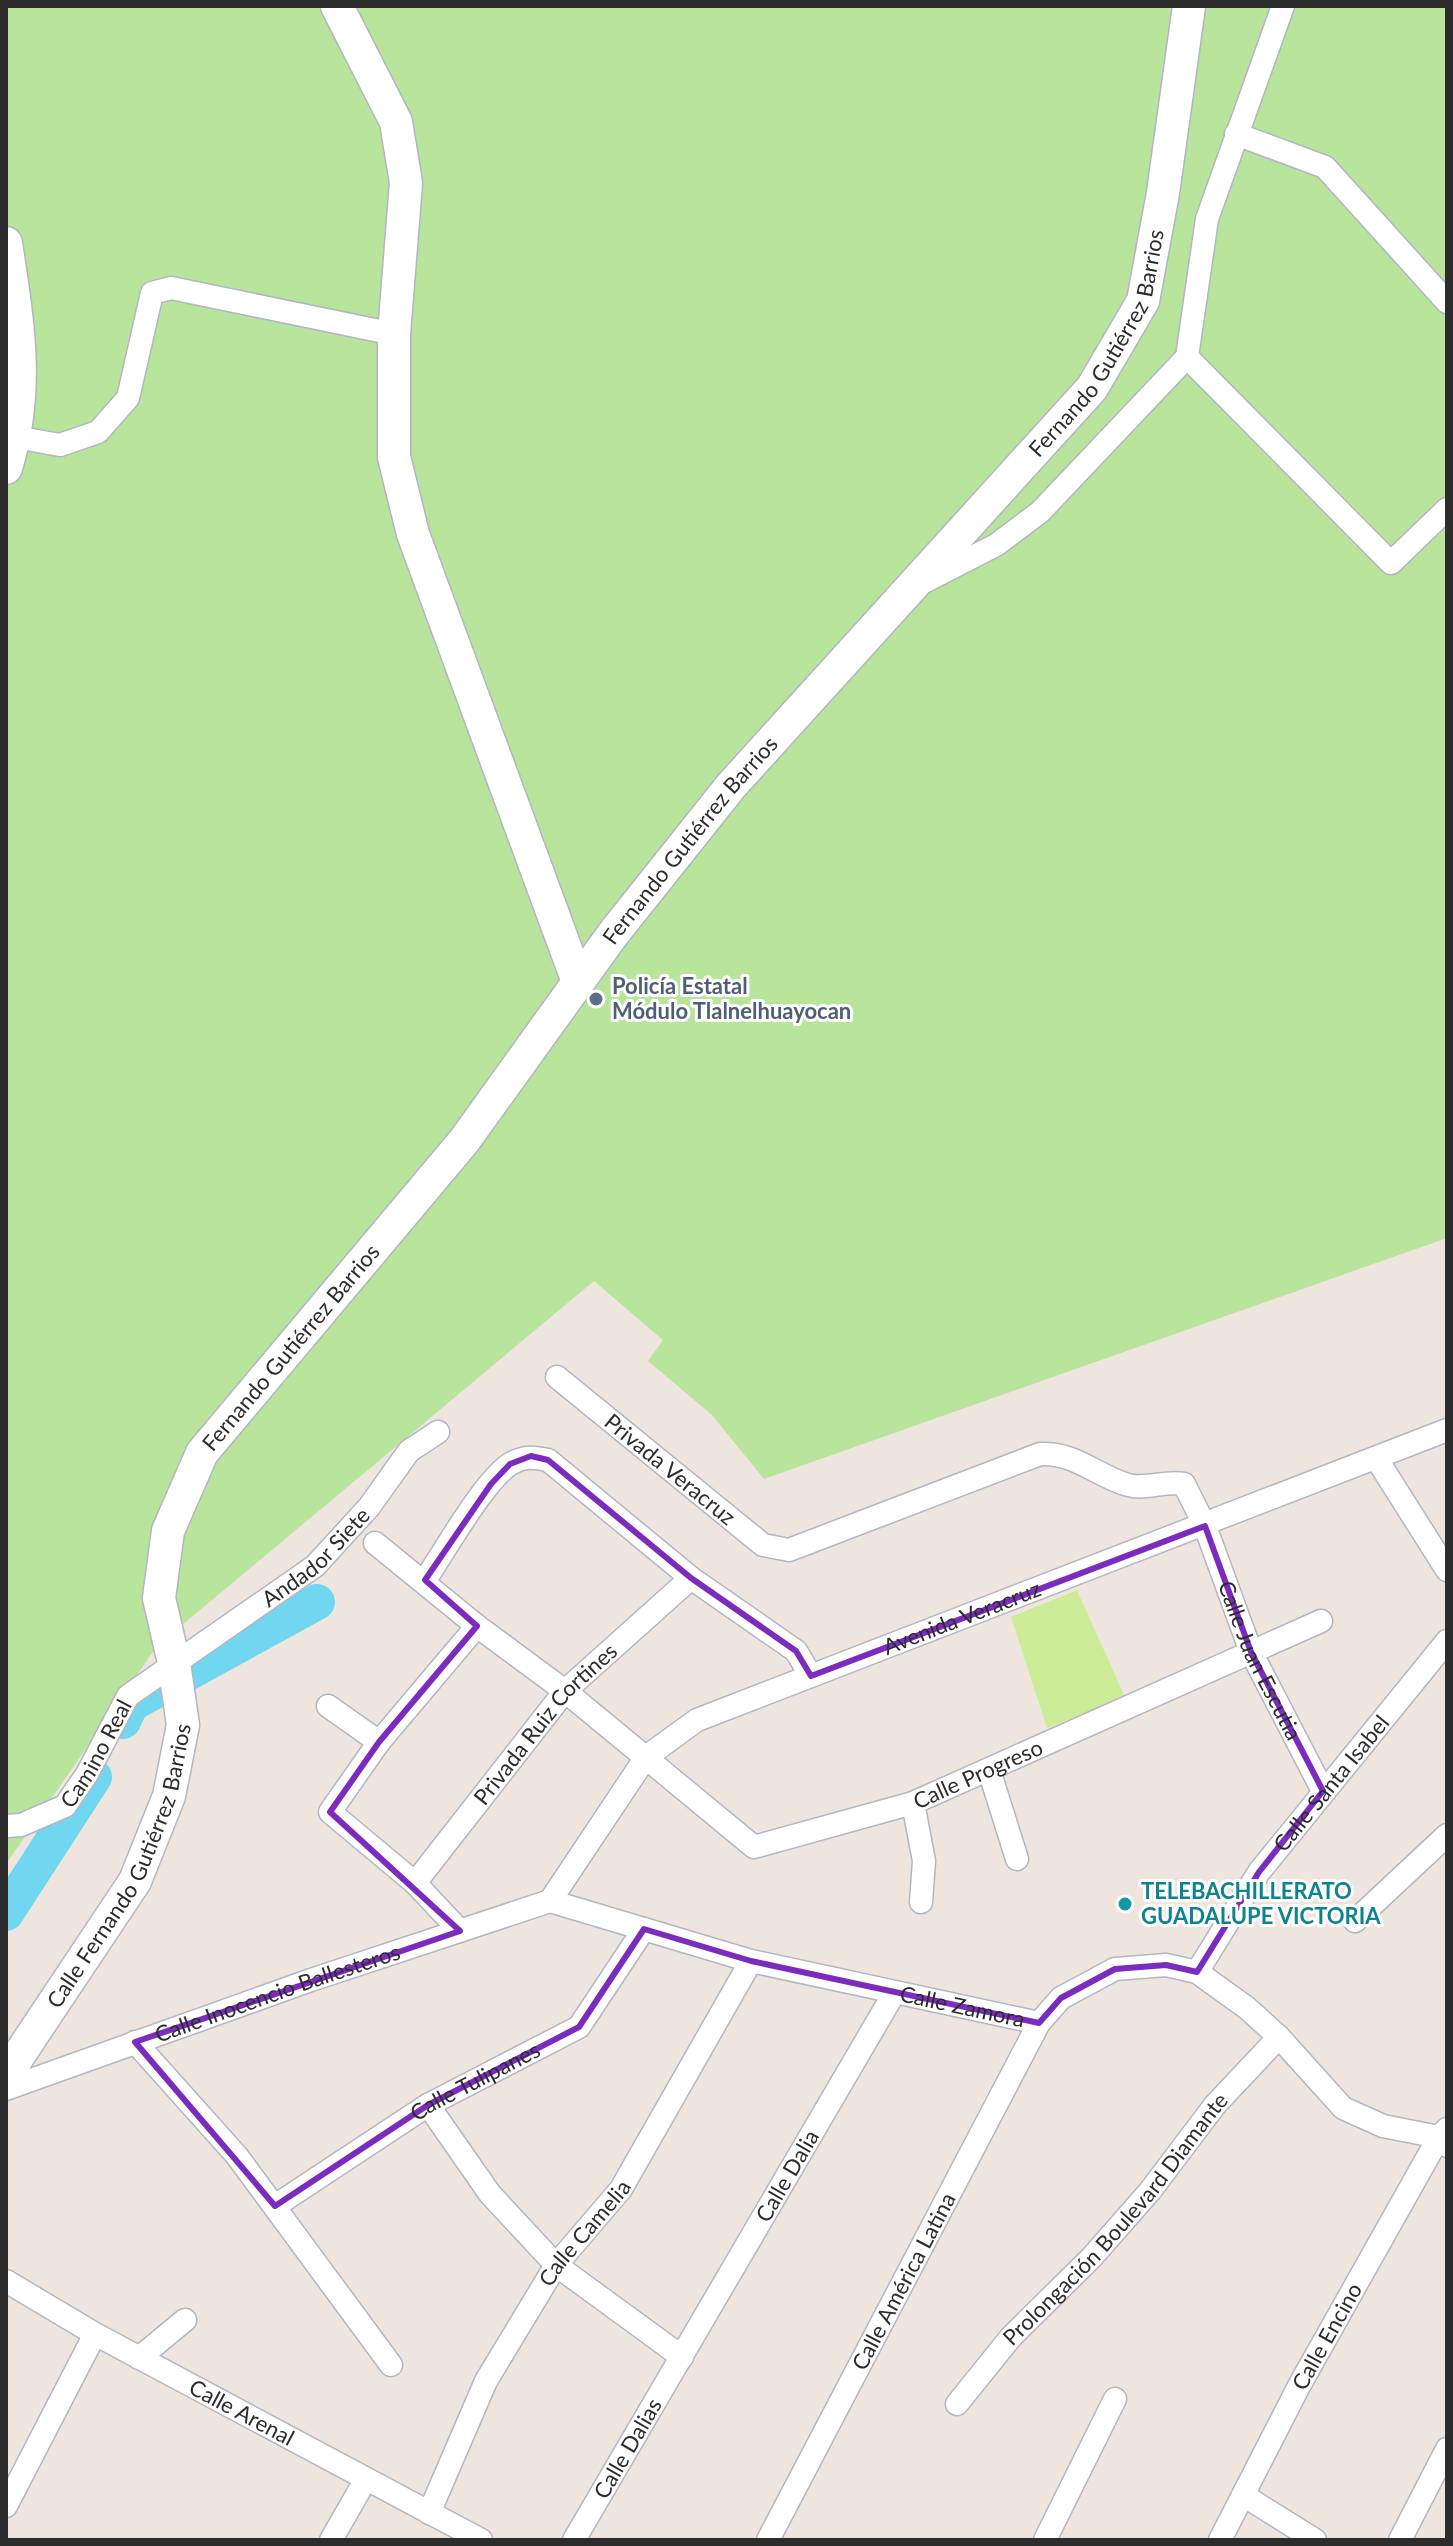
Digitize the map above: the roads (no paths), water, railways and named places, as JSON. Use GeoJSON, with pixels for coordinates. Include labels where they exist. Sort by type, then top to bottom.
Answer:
{"type":"FeatureCollection","features":[{"type":"Feature","properties":{"kind":"main road"},"geometry":{"type":"LineString","coordinates":[[337,6],[396,122],[406,183],[394,334],[394,457],[413,534],[578,982]]}},
{"type":"Feature","properties":{"kind":"main road","name":"Fernando Gutiérrez Barrios"},"geometry":{"type":"LineString","coordinates":[[177,1681],[159,1598],[168,1531],[202,1453],[464,1141],[505,1089],[578,982],[652,882],[731,786],[1092,388],[1143,301],[1163,193],[1189,6]]}},
{"type":"Feature","properties":{"kind":"main road"},"geometry":{"type":"LineString","coordinates":[[6,243],[14,352],[15,437],[6,468]]}},
{"type":"Feature","properties":{"kind":"main road","name":"Calle Fernando Gutiérrez Barrios"},"geometry":{"type":"LineString","coordinates":[[10,2069],[135,1881],[169,1796],[183,1725],[177,1681]]}},
{"type":"Feature","properties":{"kind":"street"},"geometry":{"type":"LineString","coordinates":[[914,587],[996,545],[1040,512],[1187,357],[1207,219],[1283,6]]}},
{"type":"Feature","properties":{"kind":"street"},"geometry":{"type":"LineString","coordinates":[[1236,134],[1325,167],[1439,278],[1447,302]]}},
{"type":"Feature","properties":{"kind":"street"},"geometry":{"type":"LineString","coordinates":[[15,437],[60,445],[98,432],[128,398],[152,293],[171,288],[394,334]]}},
{"type":"Feature","properties":{"kind":"street"},"geometry":{"type":"LineString","coordinates":[[1187,357],[1391,563],[1447,509]]}},
{"type":"Feature","properties":{"kind":"street","name":"Privada Veracruz"},"geometry":{"type":"LineString","coordinates":[[557,1377],[763,1545],[789,1550]]}},
{"type":"Feature","properties":{"kind":"street","name":"Avenida Veracruz"},"geometry":{"type":"LineString","coordinates":[[550,1901],[646,1757],[697,1720],[1447,1430]]}},
{"type":"Feature","properties":{"kind":"street","name":"Andador Siete"},"geometry":{"type":"LineString","coordinates":[[177,1681],[315,1566],[369,1507],[409,1451],[438,1432]]}},
{"type":"Feature","properties":{"kind":"street","name":"Calle Juan Escutia"},"geometry":{"type":"LineString","coordinates":[[789,1550],[1040,1454],[1060,1453],[1126,1485],[1184,1484],[1205,1526],[1251,1652],[1323,1791]]}},
{"type":"Feature","properties":{"kind":"street"},"geometry":{"type":"LineString","coordinates":[[425,1580],[491,1484],[510,1464],[531,1456],[548,1460],[691,1578],[796,1651],[811,1676]]}},
{"type":"Feature","properties":{"kind":"street"},"geometry":{"type":"LineString","coordinates":[[1376,1458],[1447,1570]]}},
{"type":"Feature","properties":{"kind":"street"},"geometry":{"type":"LineString","coordinates":[[375,1543],[646,1757]]}},
{"type":"Feature","properties":{"kind":"street","name":"Privada Ruiz Cortines"},"geometry":{"type":"LineString","coordinates":[[415,1883],[565,1691],[691,1578]]}},
{"type":"Feature","properties":{"kind":"street","name":"Calle Progreso"},"geometry":{"type":"LineString","coordinates":[[646,1757],[754,1847],[913,1803],[1321,1621]]}},
{"type":"Feature","properties":{"kind":"street"},"geometry":{"type":"LineString","coordinates":[[460,1931],[415,1883],[330,1812],[379,1742],[477,1626]]}},
{"type":"Feature","properties":{"kind":"street","name":"Calle Santa Isabel"},"geometry":{"type":"LineString","coordinates":[[1197,1972],[1259,1872],[1447,1641]]}},
{"type":"Feature","properties":{"kind":"street","name":"Camino Real"},"geometry":{"type":"LineString","coordinates":[[6,1826],[21,1825],[65,1806],[87,1774],[128,1696],[177,1681]]}},
{"type":"Feature","properties":{"kind":"street"},"geometry":{"type":"LineString","coordinates":[[328,1706],[379,1742]]}},
{"type":"Feature","properties":{"kind":"street"},"geometry":{"type":"LineString","coordinates":[[989,1770],[1017,1859]]}},
{"type":"Feature","properties":{"kind":"street"},"geometry":{"type":"LineString","coordinates":[[913,1803],[924,1861],[921,1902]]}},
{"type":"Feature","properties":{"kind":"street"},"geometry":{"type":"LineString","coordinates":[[1355,1921],[1447,1835]]}},
{"type":"Feature","properties":{"kind":"street","name":"Calle Zamora"},"geometry":{"type":"LineString","coordinates":[[550,1901],[751,1961],[893,1995],[1039,2023],[1061,1998],[1115,1969],[1166,1965],[1197,1972],[1247,2008],[1279,2037],[1343,2108],[1383,2126],[1444,2138]]}},
{"type":"Feature","properties":{"kind":"street","name":"Calle Inocencio Ballesteros"},"geometry":{"type":"LineString","coordinates":[[6,2089],[550,1901]]}},
{"type":"Feature","properties":{"kind":"street","name":"Calle Tulipanes"},"geometry":{"type":"LineString","coordinates":[[275,2206],[428,2105],[579,2027],[644,1929]]}},
{"type":"Feature","properties":{"kind":"street","name":"Calle Camelia"},"geometry":{"type":"LineString","coordinates":[[429,2513],[486,2381],[556,2265],[621,2189],[751,1961]]}},
{"type":"Feature","properties":{"kind":"street","name":"Calle Dalia"},"geometry":{"type":"LineString","coordinates":[[682,2357],[893,1995]]}},
{"type":"Feature","properties":{"kind":"street","name":"Calle América Latina"},"geometry":{"type":"LineString","coordinates":[[768,2540],[1039,2023]]}},
{"type":"Feature","properties":{"kind":"street","name":"Prolongación Boulevard Diamante"},"geometry":{"type":"LineString","coordinates":[[957,2404],[1011,2337],[1092,2257],[1150,2191],[1215,2105],[1279,2037]]}},
{"type":"Feature","properties":{"kind":"street"},"geometry":{"type":"LineString","coordinates":[[135,2042],[237,2156],[391,2365]]}},
{"type":"Feature","properties":{"kind":"street"},"geometry":{"type":"LineString","coordinates":[[428,2105],[490,2194],[556,2265],[682,2357]]}},
{"type":"Feature","properties":{"kind":"street","name":"Calle Encino"},"geometry":{"type":"LineString","coordinates":[[1220,2540],[1299,2386],[1444,2138]]}},
{"type":"Feature","properties":{"kind":"street","name":"Calle Arenal"},"geometry":{"type":"LineString","coordinates":[[6,2281],[139,2358],[481,2540]]}},
{"type":"Feature","properties":{"kind":"street"},"geometry":{"type":"LineString","coordinates":[[139,2358],[185,2320]]}},
{"type":"Feature","properties":{"kind":"street"},"geometry":{"type":"LineString","coordinates":[[6,2506],[95,2334]]}},
{"type":"Feature","properties":{"kind":"street","name":"Calle Dalias"},"geometry":{"type":"LineString","coordinates":[[574,2540],[590,2506],[682,2357]]}},
{"type":"Feature","properties":{"kind":"street"},"geometry":{"type":"LineString","coordinates":[[1045,2540],[1115,2399]]}},
{"type":"Feature","properties":{"kind":"street"},"geometry":{"type":"LineString","coordinates":[[1400,2540],[1447,2449]]}},
{"type":"Feature","properties":{"kind":"street"},"geometry":{"type":"LineString","coordinates":[[331,2540],[366,2479]]}},
{"type":"Feature","properties":{"kind":"street"},"geometry":{"type":"LineString","coordinates":[[1243,2495],[1315,2540]]}},
{"type":"Feature","properties":{"kind":"waterway"},"geometry":{"type":"LineString","coordinates":[[123,1721],[131,1704],[317,1602]]}},
{"type":"Feature","properties":{"kind":"waterway"},"geometry":{"type":"LineString","coordinates":[[6,1913],[94,1777]]}},
{"type":"Feature","properties":{"kind":"place","name":"Policía Estatal Módulo Tlalnelhuayocan"},"geometry":{"type":"Point","coordinates":[596,999]}},
{"type":"Feature","properties":{"kind":"place","name":"TELEBACHILLERATO GUADALUPE VICTORIA"},"geometry":{"type":"Point","coordinates":[1125,1904]}}]}
